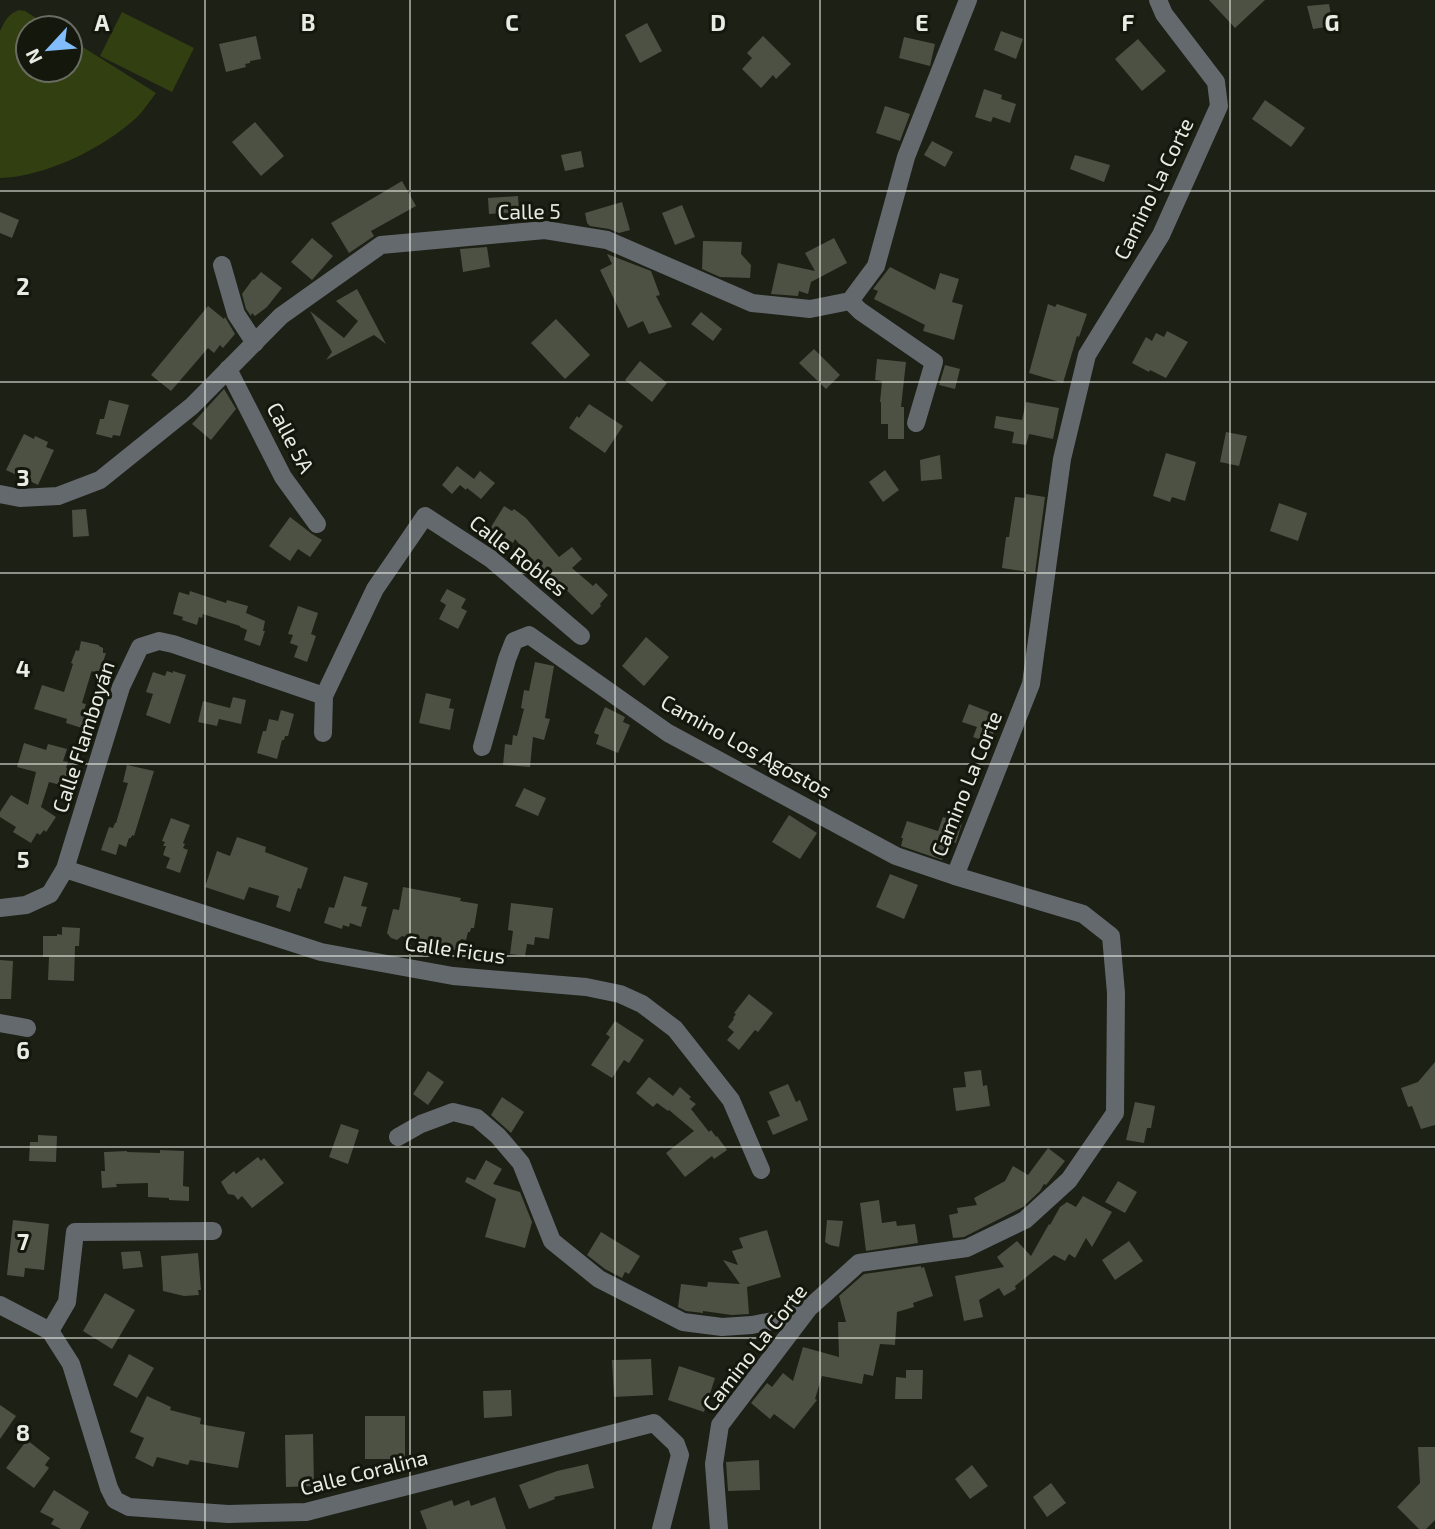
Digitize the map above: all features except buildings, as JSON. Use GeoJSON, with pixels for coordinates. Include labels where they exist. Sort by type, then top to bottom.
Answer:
{"type":"FeatureCollection","features":[{"type":"Feature","properties":{"kind":"street"},"geometry":{"type":"LineString","coordinates":[[916,423],[934,362],[860,311],[850,301],[876,266],[906,157],[968,0]]}},
{"type":"Feature","properties":{"kind":"street","name":"Camino La Corte"},"geometry":{"type":"LineString","coordinates":[[719,1529],[714,1464],[720,1425],[809,1308],[859,1263],[967,1248],[1025,1220],[1069,1180],[1115,1113],[1116,993],[1111,936],[1083,914],[955,876],[1031,684],[1062,459],[1087,355],[1161,235],[1219,106],[1216,82],[1164,13],[1158,0]]}},
{"type":"Feature","properties":{"kind":"street","name":"Calle 5"},"geometry":{"type":"LineString","coordinates":[[0,494],[20,498],[58,496],[100,480],[192,406],[281,316],[381,245],[544,230],[607,240],[751,303],[810,309],[850,301]]}},
{"type":"Feature","properties":{"kind":"street"},"geometry":{"type":"LineString","coordinates":[[222,265],[236,314],[255,343]]}},
{"type":"Feature","properties":{"kind":"street","name":"Calle 5A"},"geometry":{"type":"LineString","coordinates":[[228,369],[283,477],[317,524]]}},
{"type":"Feature","properties":{"kind":"street","name":"Calle Robles"},"geometry":{"type":"LineString","coordinates":[[324,696],[375,589],[425,516],[491,559],[581,636]]}},
{"type":"Feature","properties":{"kind":"street","name":"Camino Los Agostos"},"geometry":{"type":"LineString","coordinates":[[482,747],[514,641],[529,635],[668,733],[896,856],[955,876]]}},
{"type":"Feature","properties":{"kind":"street","name":"Calle Flamboyán"},"geometry":{"type":"LineString","coordinates":[[0,908],[26,905],[50,894],[65,869],[121,687],[140,647],[159,641],[324,696]]}},
{"type":"Feature","properties":{"kind":"street"},"geometry":{"type":"LineString","coordinates":[[323,733],[324,696]]}},
{"type":"Feature","properties":{"kind":"street","name":"Calle Ficus"},"geometry":{"type":"LineString","coordinates":[[65,869],[321,952],[453,976],[586,987],[620,994],[642,1004],[675,1029],[731,1100],[761,1170]]}},
{"type":"Feature","properties":{"kind":"street"},"geometry":{"type":"LineString","coordinates":[[0,1023],[27,1028]]}},
{"type":"Feature","properties":{"kind":"street"},"geometry":{"type":"LineString","coordinates":[[398,1138],[421,1124],[453,1112],[477,1118],[498,1136],[521,1163],[552,1241],[599,1279],[683,1322],[722,1327],[752,1325],[783,1319],[809,1308]]}},
{"type":"Feature","properties":{"kind":"street"},"geometry":{"type":"LineString","coordinates":[[0,1305],[51,1331],[67,1302],[75,1232],[213,1231]]}},
{"type":"Feature","properties":{"kind":"street","name":"Calle Coralina"},"geometry":{"type":"LineString","coordinates":[[51,1331],[71,1364],[115,1500],[129,1507],[228,1514],[306,1512],[654,1423],[676,1444],[680,1455],[661,1529]]}},
{"type":"Feature","properties":{"kind":"green space"},"geometry":{"type":"Polygon","coordinates":[[[19,10],[30,14],[14,14],[14,84],[84,84],[84,48],[156,93],[135,119],[89,151],[35,173],[0,178],[0,31],[5,21],[19,10]]]}},
{"type":"Feature","properties":{"kind":"green space"},"geometry":{"type":"Polygon","coordinates":[[[122,12],[194,48],[172,92],[100,56],[122,12]]]}}]}
